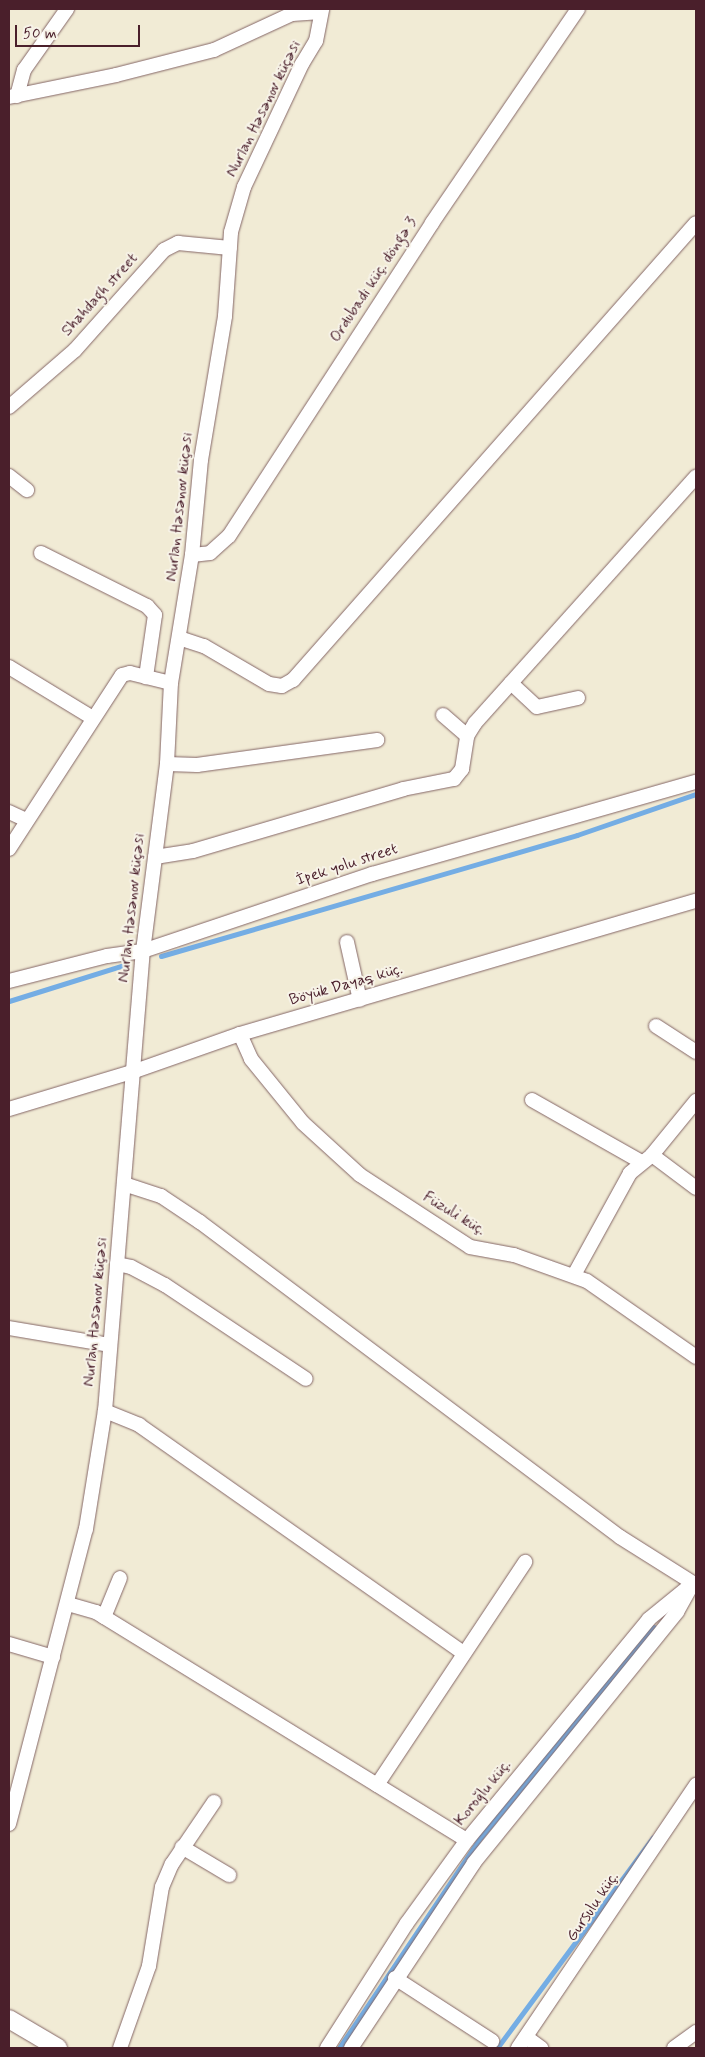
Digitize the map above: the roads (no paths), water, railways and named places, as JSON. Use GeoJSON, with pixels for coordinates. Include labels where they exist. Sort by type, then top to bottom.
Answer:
{"type":"FeatureCollection","features":[{"type":"Feature","properties":{"kind":"street"},"geometry":{"type":"LineString","coordinates":[[13,97],[24,70],[67,9]]}},
{"type":"Feature","properties":{"kind":"street","name":"Ordubadi küç. döngə 3"},"geometry":{"type":"LineString","coordinates":[[192,556],[210,553],[229,536],[432,223],[578,9]]}},
{"type":"Feature","properties":{"kind":"street"},"geometry":{"type":"LineString","coordinates":[[13,97],[214,50],[292,14],[320,10]]}},
{"type":"Feature","properties":{"kind":"street","name":"Nurlan Həsənov küçəsi"},"geometry":{"type":"LineString","coordinates":[[9,1824],[68,1604],[86,1528],[105,1411],[135,1072],[142,951],[166,764],[171,683],[192,556],[200,460],[225,316],[230,248],[244,187],[302,64],[316,41],[320,10]]}},
{"type":"Feature","properties":{"kind":"street"},"geometry":{"type":"LineString","coordinates":[[179,638],[204,646],[268,684],[282,686],[293,680],[696,223]]}},
{"type":"Feature","properties":{"kind":"street","name":"Shahdagh street"},"geometry":{"type":"LineString","coordinates":[[9,407],[75,350],[164,250],[178,243],[230,248]]}},
{"type":"Feature","properties":{"kind":"street"},"geometry":{"type":"LineString","coordinates":[[9,476],[27,490]]}},
{"type":"Feature","properties":{"kind":"street"},"geometry":{"type":"LineString","coordinates":[[155,856],[193,851],[394,792],[454,779],[462,769],[467,736],[488,707],[696,477]]}},
{"type":"Feature","properties":{"kind":"street"},"geometry":{"type":"LineString","coordinates":[[41,553],[147,606],[156,615],[146,677]]}},
{"type":"Feature","properties":{"kind":"street"},"geometry":{"type":"LineString","coordinates":[[9,667],[93,718]]}},
{"type":"Feature","properties":{"kind":"street"},"geometry":{"type":"LineString","coordinates":[[9,849],[26,820],[122,676],[130,673],[171,683]]}},
{"type":"Feature","properties":{"kind":"street"},"geometry":{"type":"LineString","coordinates":[[511,683],[537,707],[578,698]]}},
{"type":"Feature","properties":{"kind":"street"},"geometry":{"type":"LineString","coordinates":[[443,715],[467,736]]}},
{"type":"Feature","properties":{"kind":"street"},"geometry":{"type":"LineString","coordinates":[[166,764],[196,765],[377,740]]}},
{"type":"Feature","properties":{"kind":"street","name":"İpek yolu street"},"geometry":{"type":"LineString","coordinates":[[9,981],[107,956],[142,951],[372,874],[696,782]]}},
{"type":"Feature","properties":{"kind":"street"},"geometry":{"type":"LineString","coordinates":[[9,812],[26,820]]}},
{"type":"Feature","properties":{"kind":"street","name":"Böyük Dayaq küç."},"geometry":{"type":"LineString","coordinates":[[9,1109],[135,1072],[240,1034],[696,901]]}},
{"type":"Feature","properties":{"kind":"street"},"geometry":{"type":"LineString","coordinates":[[347,942],[360,1000]]}},
{"type":"Feature","properties":{"kind":"street"},"geometry":{"type":"LineString","coordinates":[[656,1026],[696,1052]]}},
{"type":"Feature","properties":{"kind":"street","name":"Füzuli küç."},"geometry":{"type":"LineString","coordinates":[[240,1034],[251,1059],[303,1123],[360,1175],[470,1247],[483,1252],[514,1254],[551,1270],[574,1275],[602,1290],[696,1357]]}},
{"type":"Feature","properties":{"kind":"street"},"geometry":{"type":"LineString","coordinates":[[532,1100],[646,1158],[696,1188]]}},
{"type":"Feature","properties":{"kind":"street"},"geometry":{"type":"LineString","coordinates":[[574,1275],[620,1189],[696,1101]]}},
{"type":"Feature","properties":{"kind":"street"},"geometry":{"type":"LineString","coordinates":[[124,1184],[161,1196],[200,1222],[620,1537],[695,1582],[677,1612],[474,1863],[395,1978],[351,2048]]}},
{"type":"Feature","properties":{"kind":"street"},"geometry":{"type":"LineString","coordinates":[[117,1264],[131,1267],[165,1285],[306,1379]]}},
{"type":"Feature","properties":{"kind":"street"},"geometry":{"type":"LineString","coordinates":[[9,1328],[110,1345]]}},
{"type":"Feature","properties":{"kind":"street"},"geometry":{"type":"LineString","coordinates":[[105,1411],[139,1425],[463,1653]]}},
{"type":"Feature","properties":{"kind":"street"},"geometry":{"type":"LineString","coordinates":[[377,1785],[525,1562]]}},
{"type":"Feature","properties":{"kind":"street"},"geometry":{"type":"LineString","coordinates":[[104,1617],[120,1578]]}},
{"type":"Feature","properties":{"kind":"street","name":"Koroğlu küç."},"geometry":{"type":"LineString","coordinates":[[327,2048],[407,1923],[467,1840],[648,1619],[695,1582]]}},
{"type":"Feature","properties":{"kind":"street"},"geometry":{"type":"LineString","coordinates":[[68,1604],[104,1617],[467,1840]]}},
{"type":"Feature","properties":{"kind":"street"},"geometry":{"type":"LineString","coordinates":[[9,1644],[53,1657]]}},
{"type":"Feature","properties":{"kind":"street","name":"Gursulu küç."},"geometry":{"type":"LineString","coordinates":[[518,2048],[696,1785]]}},
{"type":"Feature","properties":{"kind":"street"},"geometry":{"type":"LineString","coordinates":[[120,2048],[149,1966],[162,1887],[182,1847],[214,1802]]}},
{"type":"Feature","properties":{"kind":"street"},"geometry":{"type":"LineString","coordinates":[[182,1847],[229,1875]]}},
{"type":"Feature","properties":{"kind":"street"},"geometry":{"type":"LineString","coordinates":[[395,1978],[492,2041]]}},
{"type":"Feature","properties":{"kind":"street"},"geometry":{"type":"LineString","coordinates":[[9,2019],[58,2048]]}},
{"type":"Feature","properties":{"kind":"street"},"geometry":{"type":"LineString","coordinates":[[674,2048],[696,2032]]}},
{"type":"Feature","properties":{"kind":"street"},"geometry":{"type":"LineString","coordinates":[[526,2037],[541,2048]]}},
{"type":"Feature","properties":{"kind":"waterway"},"geometry":{"type":"LineString","coordinates":[[161,956],[577,835],[696,794]]}},
{"type":"Feature","properties":{"kind":"waterway"},"geometry":{"type":"LineString","coordinates":[[9,1001],[124,965]]}},
{"type":"Feature","properties":{"kind":"waterway"},"geometry":{"type":"LineString","coordinates":[[339,2048],[481,1837],[654,1627]]}},
{"type":"Feature","properties":{"kind":"waterway"},"geometry":{"type":"LineString","coordinates":[[497,2048],[653,1837]]}}]}
